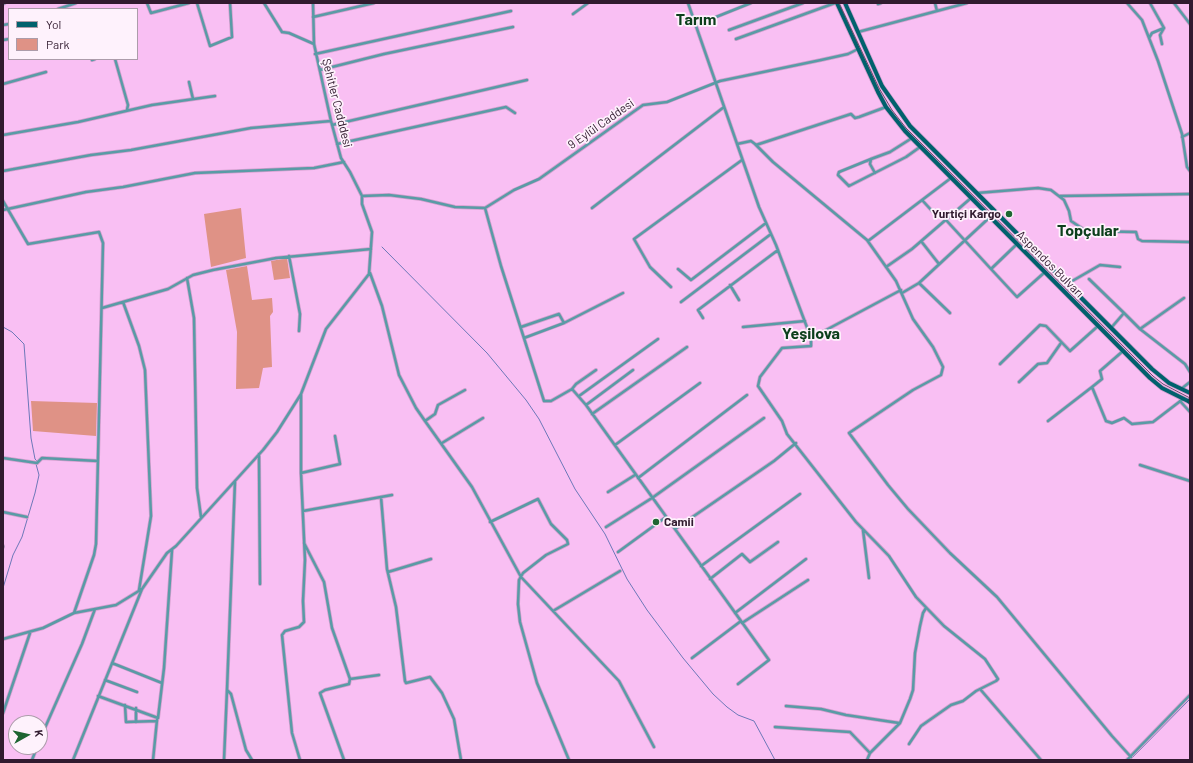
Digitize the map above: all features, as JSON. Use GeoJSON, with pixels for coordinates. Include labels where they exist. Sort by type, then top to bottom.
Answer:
{"type":"FeatureCollection","features":[{"type":"Feature","properties":{"kind":"main road","name":"Aspendos Bulvarı"},"geometry":{"type":"LineString","coordinates":[[836,3],[886,107],[920,147],[1155,383],[1181,400],[1190,401]]}},
{"type":"Feature","properties":{"kind":"main road","name":"Aspendos Bulvarı"},"geometry":{"type":"LineString","coordinates":[[845,3],[882,86],[901,115],[922,139],[1162,378],[1190,393]]}},
{"type":"Feature","properties":{"kind":"street"},"geometry":{"type":"LineString","coordinates":[[61,8],[76,3]]}},
{"type":"Feature","properties":{"kind":"street"},"geometry":{"type":"LineString","coordinates":[[147,3],[151,13],[189,3]]}},
{"type":"Feature","properties":{"kind":"street"},"geometry":{"type":"LineString","coordinates":[[197,3],[210,46],[232,37],[230,3]]}},
{"type":"Feature","properties":{"kind":"street"},"geometry":{"type":"LineString","coordinates":[[264,3],[282,32],[289,33],[314,44]]}},
{"type":"Feature","properties":{"kind":"street","name":"Şehitler Cadddesi"},"geometry":{"type":"LineString","coordinates":[[313,3],[314,44],[331,123],[344,162],[362,196],[362,204],[372,232],[370,272]]}},
{"type":"Feature","properties":{"kind":"street"},"geometry":{"type":"LineString","coordinates":[[313,17],[374,3]]}},
{"type":"Feature","properties":{"kind":"street"},"geometry":{"type":"LineString","coordinates":[[573,14],[588,3]]}},
{"type":"Feature","properties":{"kind":"street"},"geometry":{"type":"LineString","coordinates":[[688,3],[717,82],[742,160],[778,250],[810,338],[811,346],[782,348],[760,377],[758,384],[782,421],[784,430],[832,493],[863,530],[889,556],[926,608],[954,634],[980,654],[993,669],[998,679],[963,701],[951,705],[921,726],[909,744]]}},
{"type":"Feature","properties":{"kind":"street"},"geometry":{"type":"LineString","coordinates":[[696,25],[751,3]]}},
{"type":"Feature","properties":{"kind":"street"},"geometry":{"type":"LineString","coordinates":[[729,30],[803,3]]}},
{"type":"Feature","properties":{"kind":"street"},"geometry":{"type":"LineString","coordinates":[[736,39],[836,3]]}},
{"type":"Feature","properties":{"kind":"street"},"geometry":{"type":"LineString","coordinates":[[935,3],[937,11]]}},
{"type":"Feature","properties":{"kind":"street"},"geometry":{"type":"LineString","coordinates":[[858,32],[937,11],[957,4],[967,3]]}},
{"type":"Feature","properties":{"kind":"street"},"geometry":{"type":"LineString","coordinates":[[1127,3],[1142,20],[1149,38],[1182,137],[1187,167],[1190,171]]}},
{"type":"Feature","properties":{"kind":"street"},"geometry":{"type":"LineString","coordinates":[[1150,3],[1164,28]]}},
{"type":"Feature","properties":{"kind":"street"},"geometry":{"type":"LineString","coordinates":[[1174,3],[1190,24]]}},
{"type":"Feature","properties":{"kind":"street"},"geometry":{"type":"LineString","coordinates":[[316,54],[511,11]]}},
{"type":"Feature","properties":{"kind":"street"},"geometry":{"type":"LineString","coordinates":[[320,70],[384,54],[513,27]]}},
{"type":"Feature","properties":{"kind":"street"},"geometry":{"type":"LineString","coordinates":[[1149,38],[1152,33],[1164,28]]}},
{"type":"Feature","properties":{"kind":"street"},"geometry":{"type":"LineString","coordinates":[[1162,44],[1160,35],[1164,28]]}},
{"type":"Feature","properties":{"kind":"street","name":"9 Eylül Caddesi"},"geometry":{"type":"LineString","coordinates":[[485,208],[514,190],[539,178],[643,105],[667,102],[717,82],[848,54],[858,49]]}},
{"type":"Feature","properties":{"kind":"street"},"geometry":{"type":"LineString","coordinates":[[115,60],[128,105],[127,110]]}},
{"type":"Feature","properties":{"kind":"street"},"geometry":{"type":"LineString","coordinates":[[3,84],[46,72]]}},
{"type":"Feature","properties":{"kind":"street"},"geometry":{"type":"LineString","coordinates":[[3,171],[251,128],[331,123],[527,80]]}},
{"type":"Feature","properties":{"kind":"street"},"geometry":{"type":"LineString","coordinates":[[189,82],[193,99]]}},
{"type":"Feature","properties":{"kind":"street"},"geometry":{"type":"LineString","coordinates":[[3,135],[127,110],[215,96]]}},
{"type":"Feature","properties":{"kind":"street"},"geometry":{"type":"LineString","coordinates":[[337,144],[506,107],[515,113]]}},
{"type":"Feature","properties":{"kind":"street"},"geometry":{"type":"LineString","coordinates":[[592,208],[724,107]]}},
{"type":"Feature","properties":{"kind":"street"},"geometry":{"type":"LineString","coordinates":[[756,145],[851,114],[855,118],[886,107]]}},
{"type":"Feature","properties":{"kind":"street"},"geometry":{"type":"LineString","coordinates":[[1182,137],[1190,133]]}},
{"type":"Feature","properties":{"kind":"street"},"geometry":{"type":"LineString","coordinates":[[912,138],[890,152],[839,172],[838,175],[849,186],[906,157],[920,147]]}},
{"type":"Feature","properties":{"kind":"street"},"geometry":{"type":"LineString","coordinates":[[737,144],[751,141],[836,216],[859,232],[868,241],[902,292],[913,319],[933,347],[943,367],[941,375],[914,390],[849,433],[908,509],[950,553],[997,596],[1131,757]]}},
{"type":"Feature","properties":{"kind":"street"},"geometry":{"type":"LineString","coordinates":[[871,159],[870,164],[875,172]]}},
{"type":"Feature","properties":{"kind":"street"},"geometry":{"type":"LineString","coordinates":[[671,287],[650,267],[634,239],[742,160]]}},
{"type":"Feature","properties":{"kind":"street"},"geometry":{"type":"LineString","coordinates":[[3,210],[86,192],[123,187],[195,173],[314,168],[344,162]]}},
{"type":"Feature","properties":{"kind":"street"},"geometry":{"type":"LineString","coordinates":[[868,241],[951,178]]}},
{"type":"Feature","properties":{"kind":"street"},"geometry":{"type":"LineString","coordinates":[[977,193],[1038,188],[1055,191],[1069,210],[1071,221],[1086,231],[1136,232],[1138,239],[1142,242],[1190,242]]}},
{"type":"Feature","properties":{"kind":"street"},"geometry":{"type":"LineString","coordinates":[[1060,196],[1190,194]]}},
{"type":"Feature","properties":{"kind":"street"},"geometry":{"type":"LineString","coordinates":[[362,196],[389,195],[421,199],[455,207],[485,208],[544,401],[552,401],[572,389],[576,384],[596,370]]}},
{"type":"Feature","properties":{"kind":"street"},"geometry":{"type":"LineString","coordinates":[[886,267],[922,241],[971,198]]}},
{"type":"Feature","properties":{"kind":"street"},"geometry":{"type":"LineString","coordinates":[[922,200],[933,212]]}},
{"type":"Feature","properties":{"kind":"street"},"geometry":{"type":"LineString","coordinates":[[3,202],[28,244],[98,232],[102,238],[102,308],[94,555],[74,613]]}},
{"type":"Feature","properties":{"kind":"street"},"geometry":{"type":"LineString","coordinates":[[810,338],[919,283],[990,217]]}},
{"type":"Feature","properties":{"kind":"street"},"geometry":{"type":"LineString","coordinates":[[946,220],[966,240],[1016,297],[1045,272]]}},
{"type":"Feature","properties":{"kind":"street"},"geometry":{"type":"LineString","coordinates":[[678,269],[691,280],[766,223]]}},
{"type":"Feature","properties":{"kind":"street"},"geometry":{"type":"LineString","coordinates":[[681,302],[771,234]]}},
{"type":"Feature","properties":{"kind":"street"},"geometry":{"type":"LineString","coordinates":[[922,241],[939,264]]}},
{"type":"Feature","properties":{"kind":"street"},"geometry":{"type":"LineString","coordinates":[[991,268],[1017,244]]}},
{"type":"Feature","properties":{"kind":"street"},"geometry":{"type":"LineString","coordinates":[[102,308],[168,289],[187,278],[213,270],[289,256],[371,249]]}},
{"type":"Feature","properties":{"kind":"street"},"geometry":{"type":"LineString","coordinates":[[703,318],[698,310],[778,250]]}},
{"type":"Feature","properties":{"kind":"street"},"geometry":{"type":"LineString","coordinates":[[289,256],[300,314],[299,331]]}},
{"type":"Feature","properties":{"kind":"street"},"geometry":{"type":"LineString","coordinates":[[1068,284],[1100,265],[1120,268]]}},
{"type":"Feature","properties":{"kind":"street"},"geometry":{"type":"LineString","coordinates":[[73,760],[141,590],[167,553],[259,454],[277,432],[301,394],[326,329],[370,272]]}},
{"type":"Feature","properties":{"kind":"street"},"geometry":{"type":"LineString","coordinates":[[370,272],[382,306],[399,375],[416,408],[472,487],[521,577],[620,681],[654,747]]}},
{"type":"Feature","properties":{"kind":"street"},"geometry":{"type":"LineString","coordinates":[[187,278],[194,318],[197,488],[201,517]]}},
{"type":"Feature","properties":{"kind":"street"},"geometry":{"type":"LineString","coordinates":[[1090,279],[1140,329],[1185,364],[1190,372]]}},
{"type":"Feature","properties":{"kind":"street"},"geometry":{"type":"LineString","coordinates":[[919,283],[950,313]]}},
{"type":"Feature","properties":{"kind":"street"},"geometry":{"type":"LineString","coordinates":[[730,285],[739,300]]}},
{"type":"Feature","properties":{"kind":"street"},"geometry":{"type":"LineString","coordinates":[[524,338],[564,323],[623,293]]}},
{"type":"Feature","properties":{"kind":"street"},"geometry":{"type":"LineString","coordinates":[[1140,329],[1184,298]]}},
{"type":"Feature","properties":{"kind":"street"},"geometry":{"type":"LineString","coordinates":[[123,302],[139,346],[145,370],[151,516],[141,590]]}},
{"type":"Feature","properties":{"kind":"street"},"geometry":{"type":"LineString","coordinates":[[1111,328],[1124,313]]}},
{"type":"Feature","properties":{"kind":"street"},"geometry":{"type":"LineString","coordinates":[[521,327],[559,314],[564,323]]}},
{"type":"Feature","properties":{"kind":"street"},"geometry":{"type":"LineString","coordinates":[[743,327],[805,321]]}},
{"type":"Feature","properties":{"kind":"street"},"geometry":{"type":"LineString","coordinates":[[1000,364],[1040,326],[1046,326],[1070,351],[1098,326]]}},
{"type":"Feature","properties":{"kind":"street"},"geometry":{"type":"LineString","coordinates":[[579,396],[658,339]]}},
{"type":"Feature","properties":{"kind":"street"},"geometry":{"type":"LineString","coordinates":[[1019,382],[1038,364],[1047,363],[1061,343]]}},
{"type":"Feature","properties":{"kind":"street"},"geometry":{"type":"LineString","coordinates":[[592,414],[687,347]]}},
{"type":"Feature","properties":{"kind":"street"},"geometry":{"type":"LineString","coordinates":[[1048,421],[1102,379],[1100,371],[1123,351]]}},
{"type":"Feature","properties":{"kind":"street"},"geometry":{"type":"LineString","coordinates":[[586,405],[633,370]]}},
{"type":"Feature","properties":{"kind":"street"},"geometry":{"type":"LineString","coordinates":[[1181,389],[1190,382]]}},
{"type":"Feature","properties":{"kind":"street"},"geometry":{"type":"LineString","coordinates":[[615,446],[700,383]]}},
{"type":"Feature","properties":{"kind":"street"},"geometry":{"type":"LineString","coordinates":[[1092,387],[1106,421],[1112,423],[1124,418],[1132,424],[1152,422],[1181,400],[1190,412]]}},
{"type":"Feature","properties":{"kind":"street"},"geometry":{"type":"LineString","coordinates":[[572,389],[586,405],[700,566],[769,660],[738,684]]}},
{"type":"Feature","properties":{"kind":"street"},"geometry":{"type":"LineString","coordinates":[[425,421],[435,414],[438,405],[465,390]]}},
{"type":"Feature","properties":{"kind":"street"},"geometry":{"type":"LineString","coordinates":[[300,760],[292,733],[282,635],[285,631],[301,626],[304,622],[301,394]]}},
{"type":"Feature","properties":{"kind":"street"},"geometry":{"type":"LineString","coordinates":[[608,492],[636,476],[747,395]]}},
{"type":"Feature","properties":{"kind":"street"},"geometry":{"type":"LineString","coordinates":[[442,443],[483,418]]}},
{"type":"Feature","properties":{"kind":"street"},"geometry":{"type":"LineString","coordinates":[[606,527],[652,498],[764,418]]}},
{"type":"Feature","properties":{"kind":"street"},"geometry":{"type":"LineString","coordinates":[[301,473],[340,464],[335,436]]}},
{"type":"Feature","properties":{"kind":"street"},"geometry":{"type":"LineString","coordinates":[[675,529],[774,461],[796,444]]}},
{"type":"Feature","properties":{"kind":"street"},"geometry":{"type":"LineString","coordinates":[[259,454],[260,584]]}},
{"type":"Feature","properties":{"kind":"street"},"geometry":{"type":"LineString","coordinates":[[3,458],[37,463],[42,458],[98,461]]}},
{"type":"Feature","properties":{"kind":"street"},"geometry":{"type":"LineString","coordinates":[[1140,465],[1190,481]]}},
{"type":"Feature","properties":{"kind":"street"},"geometry":{"type":"LineString","coordinates":[[224,760],[235,480]]}},
{"type":"Feature","properties":{"kind":"street"},"geometry":{"type":"LineString","coordinates":[[700,566],[800,494]]}},
{"type":"Feature","properties":{"kind":"street"},"geometry":{"type":"LineString","coordinates":[[303,511],[392,495]]}},
{"type":"Feature","properties":{"kind":"street"},"geometry":{"type":"LineString","coordinates":[[381,497],[388,572],[396,607],[405,681],[406,683],[430,677],[442,693],[454,719],[461,760]]}},
{"type":"Feature","properties":{"kind":"street"},"geometry":{"type":"LineString","coordinates":[[490,522],[538,499],[552,524],[567,540],[568,544],[528,568],[521,577],[518,589],[518,604],[522,630],[537,683],[568,760]]}},
{"type":"Feature","properties":{"kind":"street"},"geometry":{"type":"LineString","coordinates":[[3,512],[27,517]]}},
{"type":"Feature","properties":{"kind":"street"},"geometry":{"type":"LineString","coordinates":[[618,552],[666,517]]}},
{"type":"Feature","properties":{"kind":"street"},"geometry":{"type":"LineString","coordinates":[[863,530],[869,578]]}},
{"type":"Feature","properties":{"kind":"street"},"geometry":{"type":"LineString","coordinates":[[304,542],[324,582],[332,628],[350,680]]}},
{"type":"Feature","properties":{"kind":"street"},"geometry":{"type":"LineString","coordinates":[[710,578],[742,554],[750,562],[778,542]]}},
{"type":"Feature","properties":{"kind":"street"},"geometry":{"type":"LineString","coordinates":[[153,760],[162,683],[172,549]]}},
{"type":"Feature","properties":{"kind":"street"},"geometry":{"type":"LineString","coordinates":[[388,572],[431,559]]}},
{"type":"Feature","properties":{"kind":"street"},"geometry":{"type":"LineString","coordinates":[[735,613],[806,559]]}},
{"type":"Feature","properties":{"kind":"street"},"geometry":{"type":"LineString","coordinates":[[552,611],[620,571]]}},
{"type":"Feature","properties":{"kind":"street"},"geometry":{"type":"LineString","coordinates":[[692,658],[741,622],[808,580]]}},
{"type":"Feature","properties":{"kind":"street"},"geometry":{"type":"LineString","coordinates":[[3,639],[44,628],[74,613],[116,605],[141,590]]}},
{"type":"Feature","properties":{"kind":"street"},"geometry":{"type":"LineString","coordinates":[[867,760],[870,753],[900,723],[913,690],[918,636],[923,613],[926,608]]}},
{"type":"Feature","properties":{"kind":"street"},"geometry":{"type":"LineString","coordinates":[[48,721],[96,609]]}},
{"type":"Feature","properties":{"kind":"street"},"geometry":{"type":"LineString","coordinates":[[3,713],[30,632]]}},
{"type":"Feature","properties":{"kind":"street"},"geometry":{"type":"LineString","coordinates":[[112,662],[162,683]]}},
{"type":"Feature","properties":{"kind":"street"},"geometry":{"type":"LineString","coordinates":[[344,760],[320,693],[325,690],[349,684],[350,680],[379,675]]}},
{"type":"Feature","properties":{"kind":"street"},"geometry":{"type":"LineString","coordinates":[[105,680],[137,692]]}},
{"type":"Feature","properties":{"kind":"street"},"geometry":{"type":"LineString","coordinates":[[980,689],[1041,760]]}},
{"type":"Feature","properties":{"kind":"street"},"geometry":{"type":"LineString","coordinates":[[227,690],[231,694],[246,750],[252,760]]}},
{"type":"Feature","properties":{"kind":"street"},"geometry":{"type":"LineString","coordinates":[[98,696],[136,708],[157,719]]}},
{"type":"Feature","properties":{"kind":"street"},"geometry":{"type":"LineString","coordinates":[[1127,760],[1190,696]]}},
{"type":"Feature","properties":{"kind":"street"},"geometry":{"type":"LineString","coordinates":[[125,705],[126,722],[157,719]]}},
{"type":"Feature","properties":{"kind":"street"},"geometry":{"type":"LineString","coordinates":[[786,706],[821,709],[846,715],[900,723]]}},
{"type":"Feature","properties":{"kind":"street"},"geometry":{"type":"LineString","coordinates":[[136,708],[136,722]]}},
{"type":"Feature","properties":{"kind":"street"},"geometry":{"type":"LineString","coordinates":[[775,727],[850,732],[870,753]]}},
{"type":"Feature","properties":{"kind":"green space"},"geometry":{"type":"Polygon","coordinates":[[[241,208],[246,258],[211,267],[204,214],[241,208]]]}},
{"type":"Feature","properties":{"kind":"green space"},"geometry":{"type":"Polygon","coordinates":[[[287,258],[290,278],[274,280],[271,261],[287,258]]]}},
{"type":"Feature","properties":{"kind":"green space"},"geometry":{"type":"Polygon","coordinates":[[[247,266],[252,300],[272,298],[273,312],[270,316],[272,367],[263,368],[259,388],[236,389],[237,332],[226,270],[247,266]]]}},
{"type":"Feature","properties":{"kind":"green space"},"geometry":{"type":"Polygon","coordinates":[[[31,401],[97,403],[96,436],[33,431],[31,401]]]}},
{"type":"Feature","properties":{"kind":"waterway"},"geometry":{"type":"LineString","coordinates":[[382,247],[487,353],[526,400],[539,419],[575,489],[605,534],[627,579],[647,610],[683,658],[713,694],[738,715],[754,721],[775,760]]}},
{"type":"Feature","properties":{"kind":"waterway"},"geometry":{"type":"LineString","coordinates":[[3,327],[12,332],[24,344],[31,438],[35,459],[38,462],[36,464],[39,475],[22,537],[13,555],[3,588]]}},
{"type":"Feature","properties":{"kind":"waterway"},"geometry":{"type":"LineString","coordinates":[[1130,760],[1190,699]]}},
{"type":"Feature","properties":{"kind":"tram line"},"geometry":{"type":"LineString","coordinates":[[839,3],[879,88],[892,110],[906,128],[1153,376],[1163,384],[1190,398]]}},
{"type":"Feature","properties":{"kind":"place","name":"Yurtiçi Kargo"},"geometry":{"type":"Point","coordinates":[1009,214]}},
{"type":"Feature","properties":{"kind":"place","name":"Camii"},"geometry":{"type":"Point","coordinates":[656,522]}},
{"type":"Feature","properties":{"kind":"district","name":"Tarım"},"geometry":{"type":"Point","coordinates":[696,20]}},
{"type":"Feature","properties":{"kind":"district","name":"Topçular"},"geometry":{"type":"Point","coordinates":[1088,231]}},
{"type":"Feature","properties":{"kind":"district","name":"Yeşilova"},"geometry":{"type":"Point","coordinates":[811,334]}}]}
